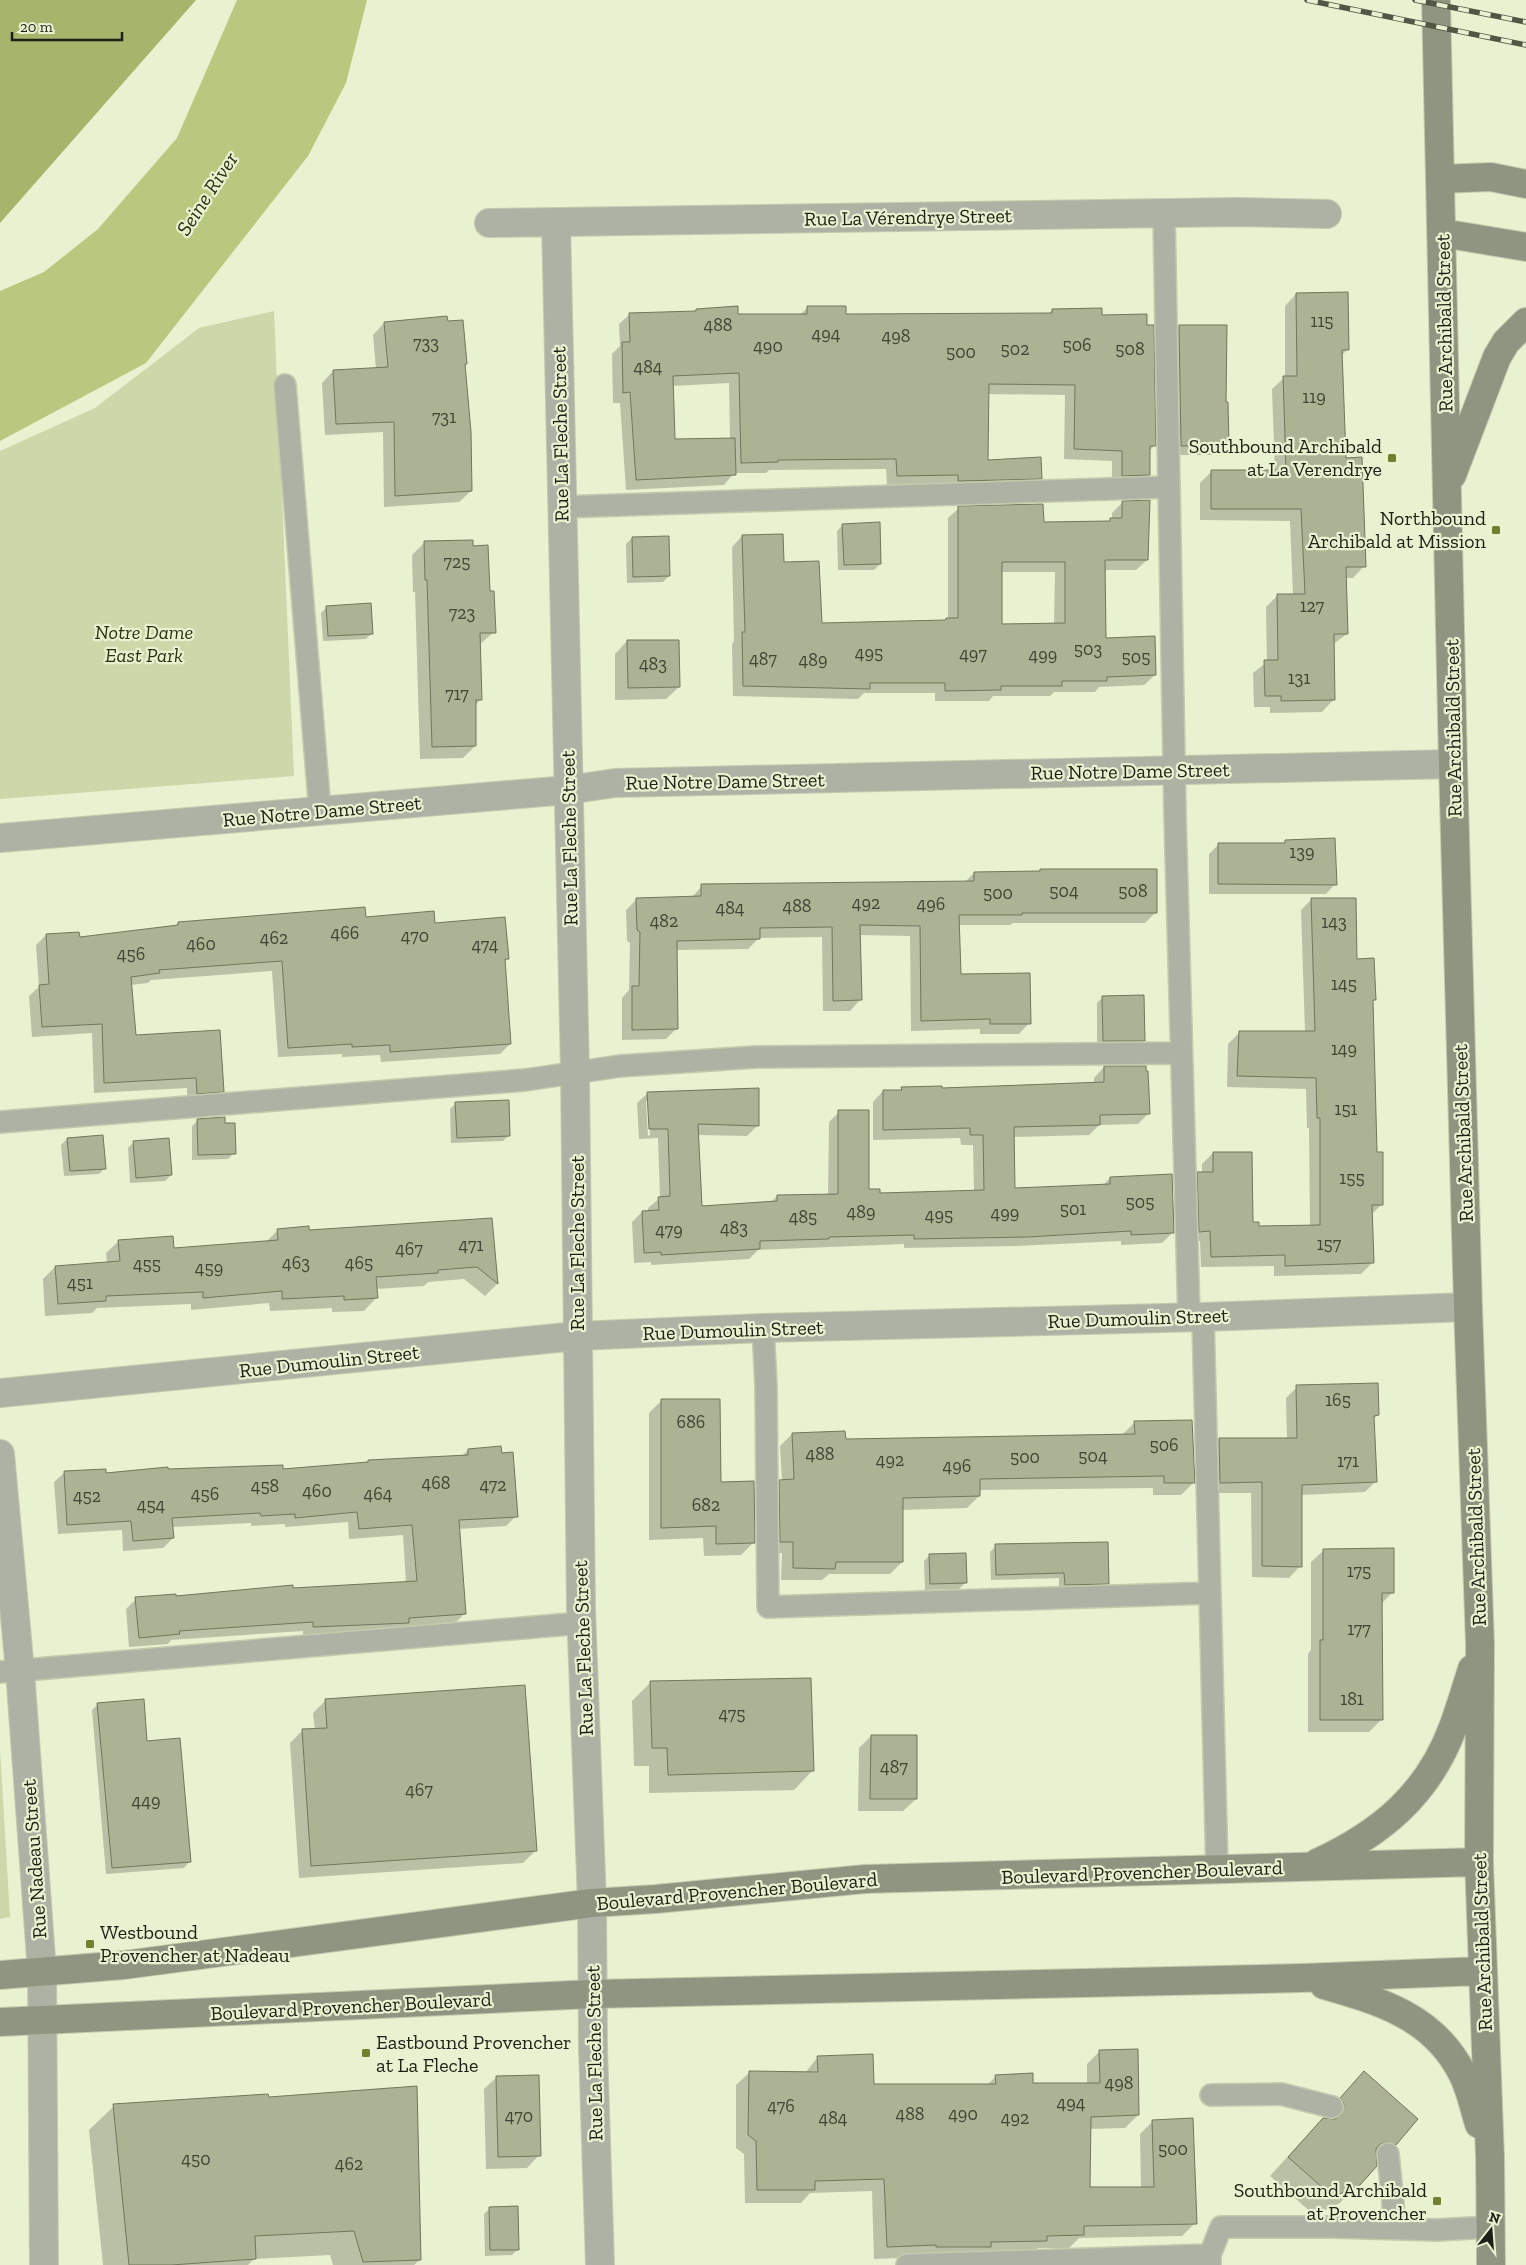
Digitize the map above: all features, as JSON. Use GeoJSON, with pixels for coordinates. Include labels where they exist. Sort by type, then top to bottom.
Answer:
{"type":"FeatureCollection","features":[{"type":"Feature","properties":{"kind":"main road","name":"Rue Archibald Street"},"geometry":{"type":"LineString","coordinates":[[1436,0],[1453,764],[1468,1307],[1480,1644],[1479,1862],[1490,2157],[1491,2265]]}},
{"type":"Feature","properties":{"kind":"main road"},"geometry":{"type":"LineString","coordinates":[[1440,178],[1491,177],[1526,184]]}},
{"type":"Feature","properties":{"kind":"main road"},"geometry":{"type":"LineString","coordinates":[[1442,233],[1526,247]]}},
{"type":"Feature","properties":{"kind":"main road"},"geometry":{"type":"LineString","coordinates":[[1447,488],[1497,357],[1506,342],[1526,322]]}},
{"type":"Feature","properties":{"kind":"main road"},"geometry":{"type":"LineString","coordinates":[[1306,1868],[1350,1848],[1368,1836],[1406,1804],[1421,1786],[1434,1766],[1453,1729],[1480,1644]]}},
{"type":"Feature","properties":{"kind":"main road","name":"Boulevard Provencher Boulevard"},"geometry":{"type":"LineString","coordinates":[[0,1975],[124,1965],[592,1903],[656,1899],[865,1879],[1479,1862]]}},
{"type":"Feature","properties":{"kind":"main road","name":"Boulevard Provencher Boulevard"},"geometry":{"type":"LineString","coordinates":[[0,2022],[593,1994],[1301,1978],[1482,1971]]}},
{"type":"Feature","properties":{"kind":"main road"},"geometry":{"type":"LineString","coordinates":[[1301,1978],[1357,1994],[1390,2007],[1410,2016],[1440,2040],[1463,2074],[1490,2157]]}},
{"type":"Feature","properties":{"kind":"street","name":"Rue La Vérendrye Street"},"geometry":{"type":"LineString","coordinates":[[489,223],[1240,212],[1327,214]]}},
{"type":"Feature","properties":{"kind":"street","name":"Rue La Fleche Street"},"geometry":{"type":"LineString","coordinates":[[556,222],[575,1072],[582,1623],[592,1903],[593,2048],[600,2265]]}},
{"type":"Feature","properties":{"kind":"street","name":"Rue Notre Dame Street"},"geometry":{"type":"LineString","coordinates":[[0,838],[568,790],[615,783],[1453,764]]}},
{"type":"Feature","properties":{"kind":"street","name":"Rue Dumoulin Street"},"geometry":{"type":"LineString","coordinates":[[0,1393],[577,1336],[763,1328],[1196,1317],[1468,1307]]}},
{"type":"Feature","properties":{"kind":"street","name":"Rue Nadeau Street"},"geometry":{"type":"LineString","coordinates":[[0,1454],[10,1671],[42,1972],[44,2265]]}},
{"type":"Feature","properties":{"kind":"lane"},"geometry":{"type":"LineString","coordinates":[[1164,213],[1181,1053],[1210,1593],[1217,1870]]}},
{"type":"Feature","properties":{"kind":"lane"},"geometry":{"type":"LineString","coordinates":[[285,385],[320,811]]}},
{"type":"Feature","properties":{"kind":"lane"},"geometry":{"type":"LineString","coordinates":[[561,507],[1169,486]]}},
{"type":"Feature","properties":{"kind":"lane"},"geometry":{"type":"LineString","coordinates":[[0,1122],[525,1080],[620,1066],[756,1057],[1181,1053]]}},
{"type":"Feature","properties":{"kind":"lane"},"geometry":{"type":"LineString","coordinates":[[763,1328],[766,1386],[768,1607],[1210,1593]]}},
{"type":"Feature","properties":{"kind":"lane"},"geometry":{"type":"LineString","coordinates":[[10,1671],[582,1623]]}},
{"type":"Feature","properties":{"kind":"lane"},"geometry":{"type":"LineString","coordinates":[[1211,2095],[1281,2094],[1332,2107]]}},
{"type":"Feature","properties":{"kind":"lane"},"geometry":{"type":"LineString","coordinates":[[1388,2154],[1394,2228]]}},
{"type":"Feature","properties":{"kind":"lane"},"geometry":{"type":"LineString","coordinates":[[908,2265],[1210,2260],[1221,2227],[1437,2230],[1490,2227]]}},
{"type":"Feature","properties":{"kind":"green space","name":"Notre Dame East Park"},"geometry":{"type":"Polygon","coordinates":[[[274,311],[294,776],[0,799],[0,451],[95,408],[199,328],[274,311]]]}},
{"type":"Feature","properties":{"kind":"green space"},"geometry":{"type":"Polygon","coordinates":[[[0,1749],[10,1917],[0,1919],[0,1749]]]}},
{"type":"Feature","properties":{"kind":"shaded area"},"geometry":{"type":"Polygon","coordinates":[[[0,0],[196,0],[0,223],[0,0]]]}},
{"type":"Feature","properties":{"kind":"water","name":"Seine River"},"geometry":{"type":"Polygon","coordinates":[[[237,0],[367,0],[346,83],[308,156],[146,363],[0,441],[0,291],[44,272],[98,229],[177,138],[237,0]]]}},
{"type":"Feature","properties":{"kind":"building"},"geometry":{"type":"Polygon","coordinates":[[[1348,292],[1349,350],[1342,350],[1346,458],[1362,457],[1366,567],[1346,567],[1348,634],[1334,634],[1335,700],[1281,701],[1281,696],[1265,696],[1264,660],[1278,660],[1277,594],[1305,594],[1301,509],[1211,509],[1211,470],[1286,470],[1283,376],[1297,376],[1296,293],[1348,292]]]}},
{"type":"Feature","properties":{"kind":"building"},"geometry":{"type":"Polygon","coordinates":[[[738,306],[738,314],[807,314],[807,306],[846,306],[846,314],[1052,313],[1052,309],[1102,308],[1102,315],[1147,314],[1147,325],[1154,325],[1156,446],[1150,446],[1150,475],[1122,476],[1122,451],[1074,449],[1075,385],[989,384],[988,460],[1041,457],[1042,479],[958,481],[958,475],[897,476],[896,459],[778,460],[778,462],[741,463],[739,373],[673,376],[675,439],[735,438],[736,475],[636,480],[630,392],[623,393],[622,342],[630,342],[629,313],[696,311],[696,309],[738,306]]]}},
{"type":"Feature","properties":{"kind":"building"},"geometry":{"type":"Polygon","coordinates":[[[447,316],[448,321],[463,320],[471,432],[472,491],[395,496],[394,422],[336,424],[333,370],[388,367],[384,322],[447,316]]]}},
{"type":"Feature","properties":{"kind":"building"},"geometry":{"type":"Polygon","coordinates":[[[1179,325],[1227,325],[1226,402],[1228,402],[1229,445],[1181,446],[1179,325]]]}},
{"type":"Feature","properties":{"kind":"building"},"geometry":{"type":"Polygon","coordinates":[[[1150,500],[1148,560],[1105,560],[1106,638],[1155,636],[1156,675],[1107,677],[1107,681],[1062,681],[1062,686],[1001,686],[1001,690],[945,691],[945,683],[870,683],[870,689],[743,686],[742,632],[745,632],[742,535],[783,534],[784,562],[819,561],[822,623],[946,620],[946,618],[958,618],[958,506],[1043,504],[1044,522],[1110,521],[1110,518],[1122,518],[1122,501],[1150,500]],[[1002,562],[1002,624],[1065,623],[1065,562],[1002,562]]]}},
{"type":"Feature","properties":{"kind":"building"},"geometry":{"type":"Polygon","coordinates":[[[880,522],[881,564],[844,565],[842,524],[880,522]]]}},
{"type":"Feature","properties":{"kind":"building"},"geometry":{"type":"Polygon","coordinates":[[[669,536],[670,576],[633,577],[632,537],[669,536]]]}},
{"type":"Feature","properties":{"kind":"building"},"geometry":{"type":"Polygon","coordinates":[[[473,540],[473,546],[488,545],[490,591],[494,591],[496,633],[480,633],[482,700],[476,700],[476,746],[432,747],[424,541],[473,540]]]}},
{"type":"Feature","properties":{"kind":"building"},"geometry":{"type":"Polygon","coordinates":[[[371,603],[373,634],[328,636],[326,606],[371,603]]]}},
{"type":"Feature","properties":{"kind":"building"},"geometry":{"type":"Polygon","coordinates":[[[627,640],[679,640],[680,687],[628,688],[627,640]]]}},
{"type":"Feature","properties":{"kind":"building"},"geometry":{"type":"Polygon","coordinates":[[[1335,838],[1337,885],[1218,884],[1218,843],[1285,843],[1285,840],[1335,838]]]}},
{"type":"Feature","properties":{"kind":"building"},"geometry":{"type":"Polygon","coordinates":[[[1040,869],[1157,869],[1157,913],[959,915],[961,974],[1030,973],[1031,1024],[990,1024],[990,1019],[921,1021],[920,926],[860,925],[862,1000],[833,1001],[832,927],[760,928],[760,939],[677,941],[678,1029],[632,1030],[632,986],[639,986],[640,932],[637,930],[636,898],[701,896],[701,884],[974,881],[974,872],[1040,871],[1040,869]]]}},
{"type":"Feature","properties":{"kind":"building"},"geometry":{"type":"Polygon","coordinates":[[[1311,898],[1356,898],[1357,959],[1374,958],[1376,1000],[1373,1000],[1377,1152],[1383,1152],[1383,1205],[1372,1205],[1374,1263],[1285,1266],[1285,1255],[1211,1257],[1210,1231],[1199,1232],[1197,1172],[1213,1172],[1213,1152],[1252,1152],[1253,1222],[1259,1222],[1259,1226],[1320,1225],[1320,1118],[1317,1118],[1316,1078],[1237,1076],[1239,1031],[1315,1031],[1311,898]]]}},
{"type":"Feature","properties":{"kind":"building"},"geometry":{"type":"Polygon","coordinates":[[[365,907],[366,917],[434,911],[435,923],[505,917],[509,959],[505,959],[511,1044],[390,1052],[390,1045],[352,1047],[352,1044],[288,1048],[282,961],[159,970],[160,973],[131,977],[136,1035],[220,1030],[224,1092],[197,1094],[196,1078],[104,1083],[102,1024],[42,1027],[39,985],[49,984],[46,934],[79,932],[80,937],[178,925],[178,922],[365,907]]]}},
{"type":"Feature","properties":{"kind":"building"},"geometry":{"type":"Polygon","coordinates":[[[1144,995],[1145,1041],[1103,1041],[1102,996],[1144,995]]]}},
{"type":"Feature","properties":{"kind":"building"},"geometry":{"type":"Polygon","coordinates":[[[1104,1066],[1146,1066],[1146,1071],[1148,1071],[1150,1114],[1100,1115],[1100,1125],[1014,1127],[1015,1188],[1110,1184],[1110,1177],[1172,1174],[1174,1233],[1131,1235],[1131,1231],[1027,1237],[914,1239],[914,1235],[829,1237],[829,1239],[760,1241],[760,1249],[661,1255],[661,1252],[644,1253],[642,1211],[659,1210],[658,1197],[670,1196],[668,1129],[649,1129],[647,1092],[759,1088],[759,1126],[698,1124],[702,1206],[777,1201],[777,1195],[838,1194],[838,1110],[869,1110],[869,1189],[880,1189],[880,1193],[984,1190],[983,1135],[970,1135],[970,1128],[883,1130],[883,1090],[902,1090],[901,1087],[942,1086],[942,1088],[1104,1082],[1104,1066]]]}},
{"type":"Feature","properties":{"kind":"building"},"geometry":{"type":"Polygon","coordinates":[[[509,1100],[510,1136],[457,1138],[455,1102],[509,1100]]]}},
{"type":"Feature","properties":{"kind":"building"},"geometry":{"type":"Polygon","coordinates":[[[225,1117],[225,1123],[235,1123],[236,1154],[198,1155],[197,1119],[225,1117]]]}},
{"type":"Feature","properties":{"kind":"building"},"geometry":{"type":"Polygon","coordinates":[[[103,1135],[106,1169],[70,1171],[67,1138],[103,1135]]]}},
{"type":"Feature","properties":{"kind":"building"},"geometry":{"type":"Polygon","coordinates":[[[169,1138],[172,1175],[136,1178],[133,1141],[169,1138]]]}},
{"type":"Feature","properties":{"kind":"building"},"geometry":{"type":"Polygon","coordinates":[[[492,1218],[498,1284],[477,1267],[438,1270],[438,1273],[376,1277],[378,1298],[344,1300],[344,1296],[282,1299],[282,1291],[203,1298],[203,1292],[106,1296],[106,1301],[58,1304],[55,1266],[120,1261],[118,1240],[173,1236],[174,1248],[278,1240],[277,1229],[309,1226],[309,1230],[492,1218]]]}},
{"type":"Feature","properties":{"kind":"building"},"geometry":{"type":"Polygon","coordinates":[[[1378,1383],[1379,1415],[1374,1416],[1377,1482],[1302,1485],[1302,1567],[1262,1566],[1262,1482],[1220,1483],[1219,1438],[1297,1438],[1296,1385],[1378,1383]]]}},
{"type":"Feature","properties":{"kind":"building"},"geometry":{"type":"Polygon","coordinates":[[[661,1399],[720,1399],[721,1482],[754,1481],[755,1543],[716,1544],[716,1526],[661,1528],[661,1399]]]}},
{"type":"Feature","properties":{"kind":"building"},"geometry":{"type":"Polygon","coordinates":[[[1192,1420],[1195,1483],[1164,1483],[1164,1476],[980,1479],[980,1496],[903,1498],[903,1562],[836,1562],[835,1569],[793,1568],[793,1542],[780,1542],[779,1480],[794,1479],[792,1433],[845,1431],[846,1439],[1135,1434],[1134,1421],[1192,1420]]]}},
{"type":"Feature","properties":{"kind":"building"},"geometry":{"type":"Polygon","coordinates":[[[501,1446],[502,1453],[513,1452],[518,1517],[459,1520],[466,1614],[409,1618],[409,1623],[313,1627],[313,1622],[179,1631],[180,1634],[139,1638],[135,1597],[176,1594],[176,1596],[293,1585],[293,1588],[417,1581],[412,1525],[359,1529],[357,1512],[295,1518],[295,1514],[261,1516],[260,1513],[172,1518],[174,1538],[133,1541],[131,1521],[67,1525],[64,1471],[106,1469],[106,1473],[168,1467],[168,1469],[283,1465],[283,1469],[368,1462],[368,1460],[468,1455],[468,1449],[501,1446]]]}},
{"type":"Feature","properties":{"kind":"building"},"geometry":{"type":"Polygon","coordinates":[[[1108,1542],[1109,1584],[1065,1585],[1064,1573],[996,1575],[995,1544],[1108,1542]]]}},
{"type":"Feature","properties":{"kind":"building"},"geometry":{"type":"Polygon","coordinates":[[[1394,1548],[1394,1593],[1382,1593],[1383,1720],[1320,1720],[1320,1640],[1323,1640],[1323,1549],[1394,1548]]]}},
{"type":"Feature","properties":{"kind":"building"},"geometry":{"type":"Polygon","coordinates":[[[966,1553],[967,1583],[930,1584],[929,1554],[966,1553]]]}},
{"type":"Feature","properties":{"kind":"building"},"geometry":{"type":"Polygon","coordinates":[[[811,1678],[814,1771],[668,1775],[667,1748],[652,1748],[650,1681],[811,1678]]]}},
{"type":"Feature","properties":{"kind":"building"},"geometry":{"type":"Polygon","coordinates":[[[525,1685],[537,1851],[311,1866],[302,1729],[327,1728],[325,1699],[525,1685]]]}},
{"type":"Feature","properties":{"kind":"building"},"geometry":{"type":"Polygon","coordinates":[[[144,1699],[147,1741],[180,1738],[191,1862],[112,1868],[97,1703],[144,1699]]]}},
{"type":"Feature","properties":{"kind":"building"},"geometry":{"type":"Polygon","coordinates":[[[871,1735],[917,1735],[917,1799],[870,1799],[871,1735]]]}},
{"type":"Feature","properties":{"kind":"building"},"geometry":{"type":"Polygon","coordinates":[[[1138,2049],[1139,2115],[1091,2117],[1090,2187],[1154,2187],[1152,2120],[1193,2118],[1197,2224],[1084,2226],[1084,2235],[1047,2236],[1047,2241],[991,2242],[991,2247],[936,2247],[936,2245],[887,2247],[884,2179],[815,2181],[815,2190],[757,2190],[756,2141],[748,2135],[749,2071],[818,2072],[817,2056],[873,2054],[874,2084],[996,2084],[995,2075],[1033,2073],[1033,2083],[1100,2083],[1099,2050],[1138,2049]]]}},
{"type":"Feature","properties":{"kind":"building"},"geometry":{"type":"Polygon","coordinates":[[[1364,2071],[1418,2119],[1396,2145],[1387,2142],[1380,2144],[1376,2149],[1377,2166],[1360,2185],[1333,2197],[1288,2157],[1323,2118],[1335,2119],[1341,2115],[1344,2104],[1340,2098],[1364,2071]]]}},
{"type":"Feature","properties":{"kind":"building"},"geometry":{"type":"Polygon","coordinates":[[[539,2075],[541,2156],[498,2157],[496,2076],[539,2075]]]}},
{"type":"Feature","properties":{"kind":"building"},"geometry":{"type":"Polygon","coordinates":[[[417,2086],[421,2260],[363,2262],[354,2231],[255,2236],[256,2259],[171,2265],[129,2265],[113,2104],[268,2094],[269,2097],[417,2086]]]}},
{"type":"Feature","properties":{"kind":"building"},"geometry":{"type":"Polygon","coordinates":[[[518,2206],[519,2250],[490,2250],[489,2207],[518,2206]]]}},
{"type":"Feature","properties":{"kind":"railway"},"geometry":{"type":"LineString","coordinates":[[1307,0],[1526,45]]}},
{"type":"Feature","properties":{"kind":"railway"},"geometry":{"type":"LineString","coordinates":[[1415,0],[1526,22]]}},
{"type":"Feature","properties":{"kind":"place","name":"Southbound Archibald at La Verendrye"},"geometry":{"type":"Point","coordinates":[1392,458]}},
{"type":"Feature","properties":{"kind":"place","name":"Northbound Archibald at Mission"},"geometry":{"type":"Point","coordinates":[1496,530]}},
{"type":"Feature","properties":{"kind":"place","name":"Westbound Provencher at Nadeau"},"geometry":{"type":"Point","coordinates":[90,1944]}},
{"type":"Feature","properties":{"kind":"place","name":"Eastbound Provencher at La Fleche"},"geometry":{"type":"Point","coordinates":[366,2053]}},
{"type":"Feature","properties":{"kind":"place","name":"Southbound Archibald at Provencher"},"geometry":{"type":"Point","coordinates":[1437,2201]}}]}
